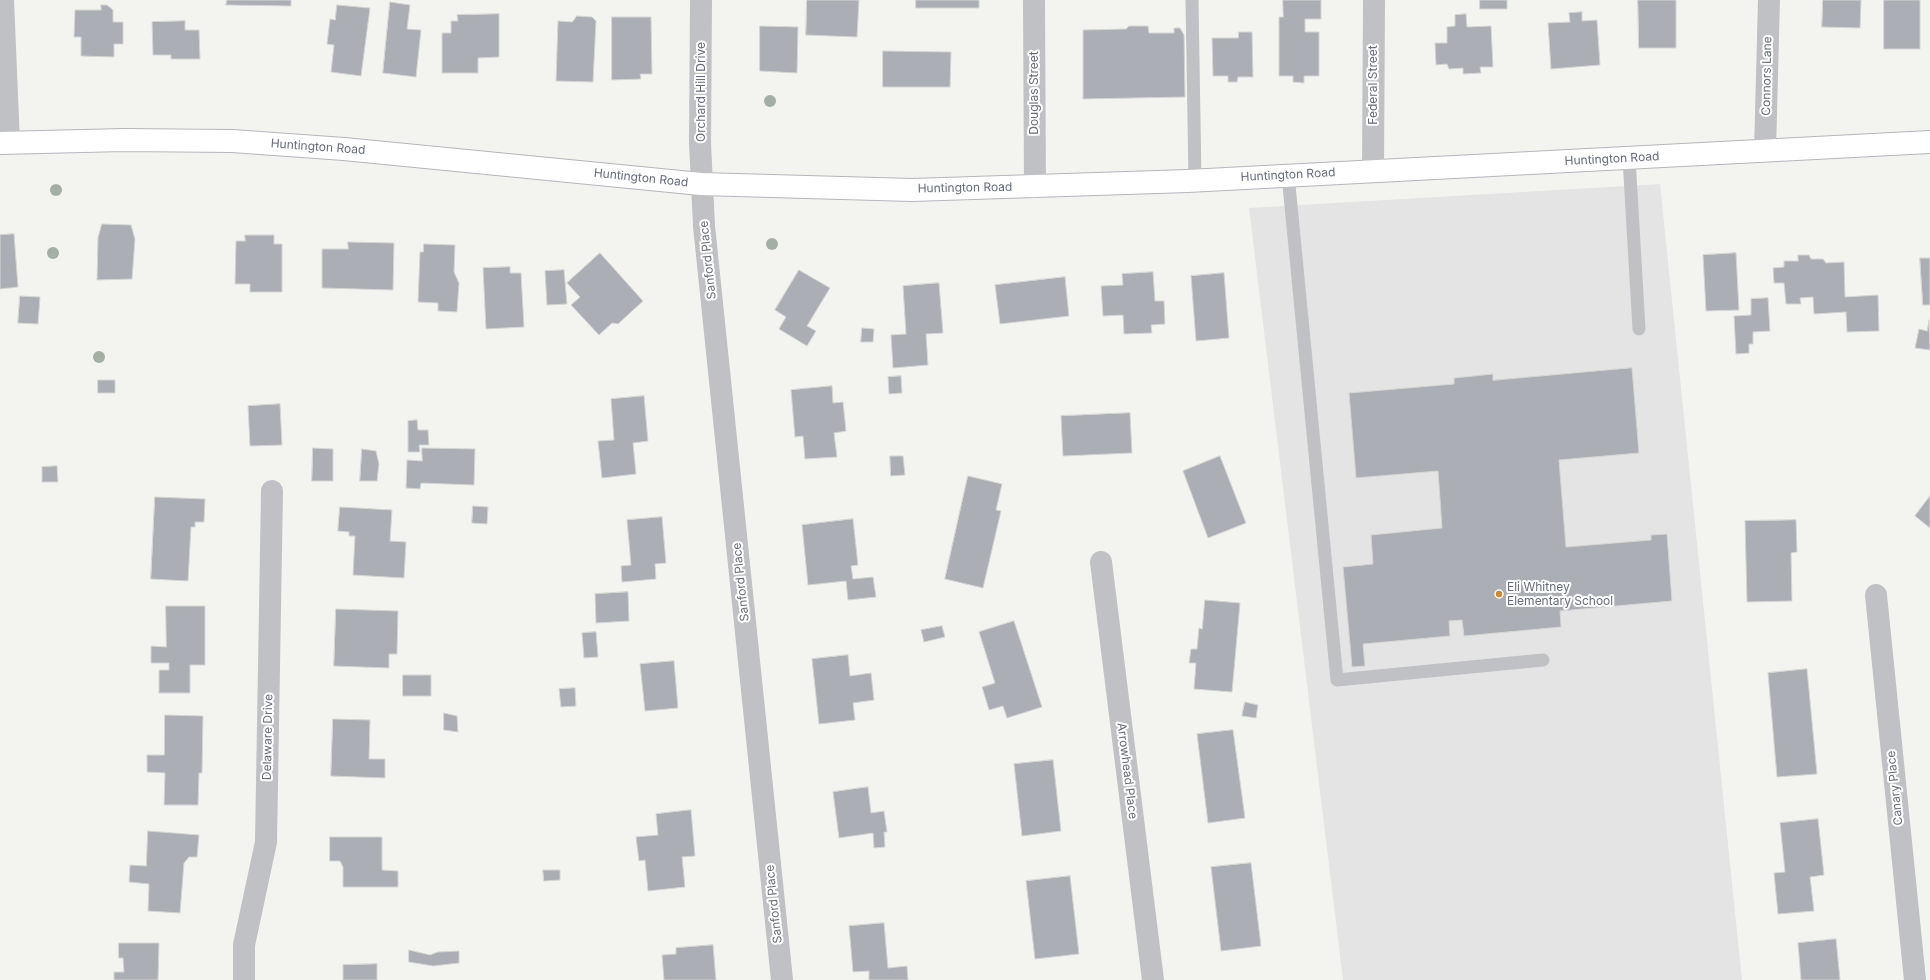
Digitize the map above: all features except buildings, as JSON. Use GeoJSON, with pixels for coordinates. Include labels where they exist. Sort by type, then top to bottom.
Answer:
{"type":"FeatureCollection","features":[{"type":"Feature","properties":{"kind":"main road","name":"Huntington Road"},"geometry":{"type":"LineString","coordinates":[[4,143],[124,140],[232,141],[344,149],[701,184],[912,190],[1035,187],[1195,180],[1930,142]]}},
{"type":"Feature","properties":{"kind":"street"},"geometry":{"type":"LineString","coordinates":[[3,0],[4,143]]}},
{"type":"Feature","properties":{"kind":"street","name":"Orchard Hill Drive"},"geometry":{"type":"LineString","coordinates":[[701,0],[701,184]]}},
{"type":"Feature","properties":{"kind":"street","name":"Douglas Street"},"geometry":{"type":"LineString","coordinates":[[1034,0],[1035,187]]}},
{"type":"Feature","properties":{"kind":"street","name":"Federal Street"},"geometry":{"type":"LineString","coordinates":[[1373,170],[1374,0]]}},
{"type":"Feature","properties":{"kind":"street","name":"Connors Lane"},"geometry":{"type":"LineString","coordinates":[[1765,151],[1769,0]]}},
{"type":"Feature","properties":{"kind":"street","name":"Sanford Place"},"geometry":{"type":"LineString","coordinates":[[701,184],[782,980]]}},
{"type":"Feature","properties":{"kind":"street","name":"Delaware Drive"},"geometry":{"type":"LineString","coordinates":[[244,980],[244,945],[266,842],[272,492]]}},
{"type":"Feature","properties":{"kind":"street","name":"Arrowhead Place"},"geometry":{"type":"LineString","coordinates":[[1101,562],[1153,980]]}},
{"type":"Feature","properties":{"kind":"street","name":"Canary Place"},"geometry":{"type":"LineString","coordinates":[[1876,595],[1915,980]]}},
{"type":"Feature","properties":{"kind":"lane"},"geometry":{"type":"LineString","coordinates":[[1034,0],[1044,0]]}},
{"type":"Feature","properties":{"kind":"lane"},"geometry":{"type":"LineString","coordinates":[[1192,0],[1195,180]]}},
{"type":"Feature","properties":{"kind":"lane"},"geometry":{"type":"LineString","coordinates":[[1629,158],[1639,329]]}},
{"type":"Feature","properties":{"kind":"lane"},"geometry":{"type":"LineString","coordinates":[[1288,175],[1337,680],[1543,660]]}},
{"type":"Feature","properties":{"kind":"shaded area","name":"Eli Whitney Elementary School"},"geometry":{"type":"Polygon","coordinates":[[[1660,184],[1742,980],[1343,980],[1249,208],[1660,184]]]}},
{"type":"Feature","properties":{"kind":"place","name":"Eli Whitney Elementary School"},"geometry":{"type":"Point","coordinates":[1499,594]}}]}
